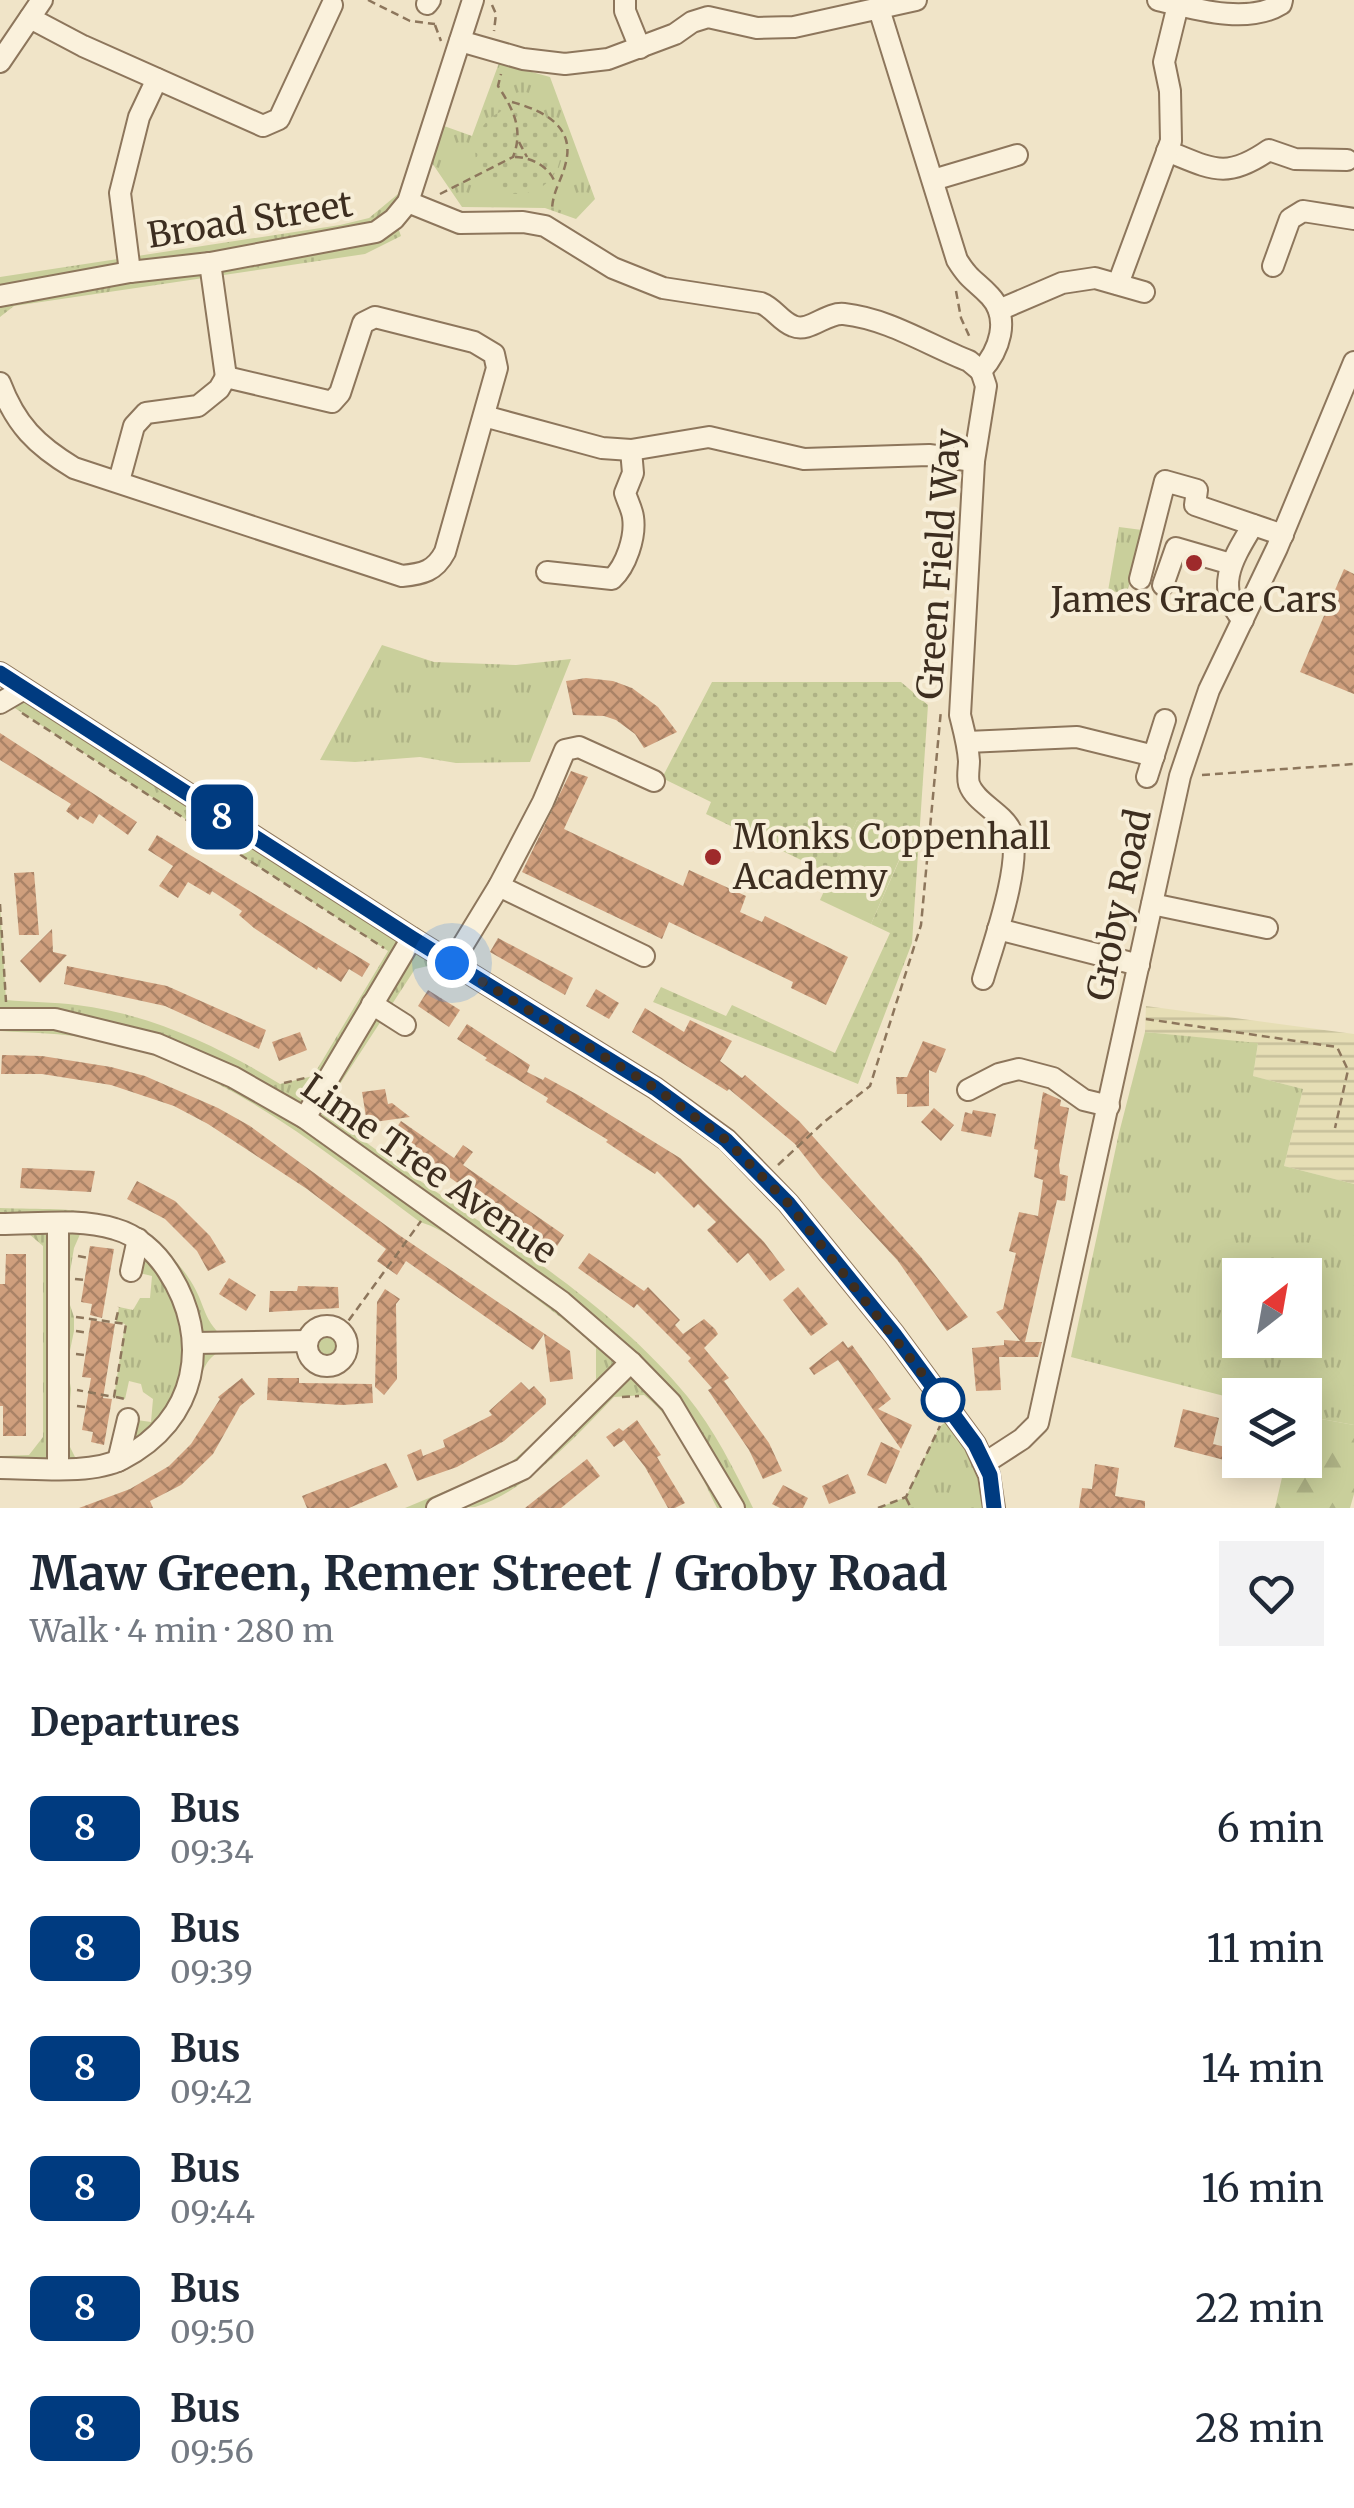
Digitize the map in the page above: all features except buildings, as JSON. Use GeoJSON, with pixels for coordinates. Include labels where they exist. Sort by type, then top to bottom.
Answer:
{"type":"FeatureCollection","features":[{"type":"Feature","properties":{"kind":"street"},"geometry":{"type":"LineString","coordinates":[[473,0],[412,204],[460,223],[522,222],[545,226],[604,263],[664,288],[772,307],[792,326],[805,327],[829,315],[842,314],[881,322],[981,371],[994,353],[1002,327],[998,310],[957,260],[880,8]]}},
{"type":"Feature","properties":{"kind":"street"},"geometry":{"type":"LineString","coordinates":[[625,0],[624,10],[640,48]]}},
{"type":"Feature","properties":{"kind":"street"},"geometry":{"type":"LineString","coordinates":[[458,48],[565,64],[608,59],[708,17],[757,28],[794,27],[916,0]]}},
{"type":"Feature","properties":{"kind":"street"},"geometry":{"type":"LineString","coordinates":[[1118,284],[1167,152],[1171,116],[1164,62],[1168,2],[1206,12],[1268,12],[1282,4],[1282,0]]}},
{"type":"Feature","properties":{"kind":"street"},"geometry":{"type":"LineString","coordinates":[[0,62],[36,9],[83,46],[264,126],[279,119],[335,6]]}},
{"type":"Feature","properties":{"kind":"street"},"geometry":{"type":"LineString","coordinates":[[130,272],[120,194],[139,117],[157,79]]}},
{"type":"Feature","properties":{"kind":"street"},"geometry":{"type":"LineString","coordinates":[[1167,152],[1216,171],[1250,163],[1269,150],[1295,159],[1347,160]]}},
{"type":"Feature","properties":{"kind":"street"},"geometry":{"type":"LineString","coordinates":[[933,180],[1017,156]]}},
{"type":"Feature","properties":{"kind":"street","name":"Broad Street"},"geometry":{"type":"LineString","coordinates":[[0,296],[376,232],[412,204]]}},
{"type":"Feature","properties":{"kind":"street"},"geometry":{"type":"LineString","coordinates":[[1274,266],[1290,219],[1303,210],[1354,218]]}},
{"type":"Feature","properties":{"kind":"street"},"geometry":{"type":"LineString","coordinates":[[118,481],[134,426],[146,413],[198,406],[219,389],[226,377],[210,263]]}},
{"type":"Feature","properties":{"kind":"street"},"geometry":{"type":"LineString","coordinates":[[998,310],[1062,282],[1095,278],[1144,292]]}},
{"type":"Feature","properties":{"kind":"street"},"geometry":{"type":"LineString","coordinates":[[0,383],[15,417],[41,448],[74,468],[402,576],[424,574],[438,566],[497,368],[494,354],[474,342],[376,317],[362,323],[340,393],[332,402],[226,377]]}},
{"type":"Feature","properties":{"kind":"street","name":"Groby Road"},"geometry":{"type":"LineString","coordinates":[[986,1462],[1038,1423],[1180,776],[1204,702],[1283,535],[1354,362]]}},
{"type":"Feature","properties":{"kind":"street","name":"Green Field Way"},"geometry":{"type":"LineString","coordinates":[[981,371],[986,386],[974,462],[960,716],[968,742],[968,782],[974,793],[1005,820],[1014,835],[1011,882],[983,979]]}},
{"type":"Feature","properties":{"kind":"street"},"geometry":{"type":"LineString","coordinates":[[484,416],[602,448],[631,450],[710,437],[804,459],[929,455],[974,462]]}},
{"type":"Feature","properties":{"kind":"street"},"geometry":{"type":"LineString","coordinates":[[548,572],[612,579],[620,571],[634,518],[625,493],[633,473],[631,450]]}},
{"type":"Feature","properties":{"kind":"street"},"geometry":{"type":"LineString","coordinates":[[1140,580],[1165,481],[1197,490],[1196,504],[1283,535]]}},
{"type":"Feature","properties":{"kind":"street"},"geometry":{"type":"LineString","coordinates":[[1243,620],[1230,605],[1231,564],[1254,525]]}},
{"type":"Feature","properties":{"kind":"street"},"geometry":{"type":"LineString","coordinates":[[1163,585],[1176,548],[1231,564]]}},
{"type":"Feature","properties":{"kind":"street"},"geometry":{"type":"LineString","coordinates":[[0,673],[412,938],[655,1088],[726,1140],[788,1203],[954,1416],[986,1462],[994,1508]]}},
{"type":"Feature","properties":{"kind":"street"},"geometry":{"type":"LineString","coordinates":[[2,702],[24,689]]}},
{"type":"Feature","properties":{"kind":"street"},"geometry":{"type":"LineString","coordinates":[[1147,777],[1164,720]]}},
{"type":"Feature","properties":{"kind":"street"},"geometry":{"type":"LineString","coordinates":[[968,742],[1077,737],[1154,756]]}},
{"type":"Feature","properties":{"kind":"street"},"geometry":{"type":"LineString","coordinates":[[452,963],[499,886],[543,802],[564,750],[580,747],[654,781]]}},
{"type":"Feature","properties":{"kind":"street"},"geometry":{"type":"LineString","coordinates":[[499,886],[644,956]]}},
{"type":"Feature","properties":{"kind":"street"},"geometry":{"type":"LineString","coordinates":[[1152,904],[1267,928]]}},
{"type":"Feature","properties":{"kind":"street"},"geometry":{"type":"LineString","coordinates":[[998,928],[1139,965]]}},
{"type":"Feature","properties":{"kind":"street"},"geometry":{"type":"LineString","coordinates":[[305,1118],[412,938]]}},
{"type":"Feature","properties":{"kind":"street"},"geometry":{"type":"LineString","coordinates":[[372,1004],[405,1025]]}},
{"type":"Feature","properties":{"kind":"street","name":"Lime Tree Avenue"},"geometry":{"type":"LineString","coordinates":[[3,1018],[55,1018],[157,1044],[233,1077],[305,1118],[562,1302],[631,1362],[671,1403],[734,1508]]}},
{"type":"Feature","properties":{"kind":"street"},"geometry":{"type":"LineString","coordinates":[[968,1090],[1019,1069],[1053,1078],[1084,1100],[1109,1106]]}},
{"type":"Feature","properties":{"kind":"street"},"geometry":{"type":"LineString","coordinates":[[0,1224],[116,1229],[138,1239],[160,1259],[177,1285],[188,1309],[194,1344],[192,1375],[181,1404],[146,1446],[96,1468],[0,1468]]}},
{"type":"Feature","properties":{"kind":"street"},"geometry":{"type":"LineString","coordinates":[[58,1224],[58,1468]]}},
{"type":"Feature","properties":{"kind":"street"},"geometry":{"type":"LineString","coordinates":[[131,1271],[138,1239]]}},
{"type":"Feature","properties":{"kind":"street"},"geometry":{"type":"LineString","coordinates":[[194,1344],[307,1341],[321,1326],[330,1326],[342,1331],[348,1348],[334,1365],[314,1361],[307,1341]]}},
{"type":"Feature","properties":{"kind":"street"},"geometry":{"type":"LineString","coordinates":[[437,1508],[523,1469],[631,1362]]}},
{"type":"Feature","properties":{"kind":"street"},"geometry":{"type":"LineString","coordinates":[[118,1461],[127,1409]]}},
{"type":"Feature","properties":{"kind":"path"},"geometry":{"type":"LineString","coordinates":[[368,0],[410,21],[436,24]]}},
{"type":"Feature","properties":{"kind":"path"},"geometry":{"type":"LineString","coordinates":[[488,0],[496,14],[498,86],[510,102],[519,140],[529,159]]}},
{"type":"Feature","properties":{"kind":"path"},"geometry":{"type":"LineString","coordinates":[[431,6],[441,41],[458,48]]}},
{"type":"Feature","properties":{"kind":"path"},"geometry":{"type":"LineString","coordinates":[[510,102],[546,113],[560,128],[568,158],[556,184],[552,210]]}},
{"type":"Feature","properties":{"kind":"path"},"geometry":{"type":"LineString","coordinates":[[514,157],[519,140]]}},
{"type":"Feature","properties":{"kind":"path"},"geometry":{"type":"LineString","coordinates":[[412,204],[514,157],[529,159],[551,172],[556,184]]}},
{"type":"Feature","properties":{"kind":"path"},"geometry":{"type":"LineString","coordinates":[[954,280],[960,318],[973,345],[994,353]]}},
{"type":"Feature","properties":{"kind":"path"},"geometry":{"type":"LineString","coordinates":[[764,1178],[870,1086],[922,925],[942,700]]}},
{"type":"Feature","properties":{"kind":"path"},"geometry":{"type":"LineString","coordinates":[[2,702],[400,958]]}},
{"type":"Feature","properties":{"kind":"path"},"geometry":{"type":"LineString","coordinates":[[1180,776],[1354,764]]}},
{"type":"Feature","properties":{"kind":"path"},"geometry":{"type":"LineString","coordinates":[[0,904],[3,1018]]}},
{"type":"Feature","properties":{"kind":"path"},"geometry":{"type":"LineString","coordinates":[[1128,1016],[1337,1048],[1348,1070],[1336,1128]]}},
{"type":"Feature","properties":{"kind":"path"},"geometry":{"type":"LineString","coordinates":[[342,1331],[431,1208]]}},
{"type":"Feature","properties":{"kind":"path"},"geometry":{"type":"LineString","coordinates":[[72,1256],[89,1258]]}},
{"type":"Feature","properties":{"kind":"path"},"geometry":{"type":"LineString","coordinates":[[116,1322],[119,1307]]}},
{"type":"Feature","properties":{"kind":"path"},"geometry":{"type":"LineString","coordinates":[[74,1316],[126,1324],[114,1397]]}},
{"type":"Feature","properties":{"kind":"path"},"geometry":{"type":"LineString","coordinates":[[74,1331],[89,1334]]}},
{"type":"Feature","properties":{"kind":"path"},"geometry":{"type":"LineString","coordinates":[[71,1389],[114,1397],[127,1409]]}},
{"type":"Feature","properties":{"kind":"path"},"geometry":{"type":"LineString","coordinates":[[70,1406],[86,1407]]}},
{"type":"Feature","properties":{"kind":"path"},"geometry":{"type":"LineString","coordinates":[[878,1508],[906,1497],[938,1427],[954,1416]]}},
{"type":"Feature","properties":{"kind":"path"},"geometry":{"type":"LineString","coordinates":[[906,1497],[911,1508]]}},
{"type":"Feature","properties":{"kind":"shaded area"},"geometry":{"type":"Polygon","coordinates":[[[1146,1006],[1354,1034],[1354,1184],[1284,1166],[1303,1089],[1253,1076],[1258,1044],[1145,1032],[1146,1006]]]}},
{"type":"Feature","properties":{"kind":"green space"},"geometry":{"type":"Polygon","coordinates":[[[448,51],[395,219],[401,236],[365,254],[14,306],[0,317],[0,277],[369,218],[398,194],[448,51]]]}},
{"type":"Feature","properties":{"kind":"green space"},"geometry":{"type":"Polygon","coordinates":[[[499,63],[550,77],[595,199],[576,219],[545,208],[462,207],[432,163],[444,126],[472,136],[499,63]]]}},
{"type":"Feature","properties":{"kind":"green space"},"geometry":{"type":"Polygon","coordinates":[[[518,108],[535,111],[549,120],[558,134],[558,168],[549,182],[535,191],[518,194],[501,191],[487,182],[478,168],[475,151],[478,134],[487,120],[501,111],[518,108]]]}},
{"type":"Feature","properties":{"kind":"green space"},"geometry":{"type":"Polygon","coordinates":[[[1119,527],[1142,530],[1127,593],[1108,591],[1119,527]]]}},
{"type":"Feature","properties":{"kind":"green space"},"geometry":{"type":"Polygon","coordinates":[[[382,645],[434,662],[516,665],[571,659],[530,762],[456,763],[420,757],[355,762],[320,760],[382,645]]]}},
{"type":"Feature","properties":{"kind":"green space"},"geometry":{"type":"Polygon","coordinates":[[[712,682],[901,682],[928,705],[912,943],[858,1084],[653,1002],[661,987],[726,1016],[732,1005],[835,1053],[890,933],[871,924],[906,845],[857,820],[832,875],[706,814],[711,802],[662,778],[712,682]]]}},
{"type":"Feature","properties":{"kind":"green space"},"geometry":{"type":"Polygon","coordinates":[[[24,689],[437,964],[415,969],[336,1090],[343,1125],[568,1285],[651,1356],[706,1422],[753,1508],[717,1508],[678,1433],[644,1395],[614,1397],[550,1460],[494,1499],[475,1507],[405,1508],[508,1465],[557,1422],[596,1380],[596,1348],[458,1242],[420,1222],[266,1111],[225,1087],[138,1050],[81,1037],[0,1031],[0,904],[6,1000],[77,1005],[131,1016],[208,1045],[280,1084],[313,1076],[388,951],[4,701],[24,689]]]}},
{"type":"Feature","properties":{"kind":"green space"},"geometry":{"type":"Polygon","coordinates":[[[857,820],[906,844],[871,924],[820,900],[857,820]]]}},
{"type":"Feature","properties":{"kind":"green space"},"geometry":{"type":"Polygon","coordinates":[[[1145,1032],[1258,1043],[1253,1076],[1303,1089],[1284,1166],[1354,1184],[1354,1425],[1322,1419],[1322,1378],[1222,1378],[1222,1395],[1071,1357],[1145,1032]]]}},
{"type":"Feature","properties":{"kind":"green space"},"geometry":{"type":"Polygon","coordinates":[[[0,1208],[107,1215],[150,1236],[190,1280],[209,1320],[230,1343],[207,1363],[191,1407],[173,1433],[153,1452],[132,1465],[108,1472],[57,1478],[0,1478],[0,1456],[29,1455],[43,1437],[43,1246],[29,1234],[0,1233],[0,1208]],[[81,1232],[74,1248],[68,1299],[74,1331],[67,1365],[71,1389],[67,1441],[75,1457],[88,1468],[118,1461],[123,1418],[151,1422],[153,1399],[143,1392],[141,1384],[129,1381],[125,1399],[114,1397],[125,1324],[116,1322],[119,1307],[133,1310],[140,1298],[150,1298],[152,1276],[131,1271],[137,1239],[81,1232]]]}},
{"type":"Feature","properties":{"kind":"green space"},"geometry":{"type":"Polygon","coordinates":[[[327,1326],[341,1332],[347,1346],[341,1360],[327,1366],[313,1360],[307,1346],[313,1332],[327,1326]]]}},
{"type":"Feature","properties":{"kind":"green space"},"geometry":{"type":"Polygon","coordinates":[[[954,1416],[994,1508],[878,1508],[906,1497],[939,1427],[954,1416]]]}},
{"type":"Feature","properties":{"kind":"green space"},"geometry":{"type":"Polygon","coordinates":[[[1322,1419],[1354,1425],[1354,1494],[1350,1508],[1275,1508],[1282,1478],[1322,1478],[1322,1419]]]}},
{"type":"Feature","properties":{"kind":"bus line","name":"8"},"geometry":{"type":"LineString","coordinates":[[0,673],[412,938],[655,1088],[726,1140],[788,1203],[894,1334],[975,1444],[990,1475],[994,1508]]}},
{"type":"Feature","properties":{"kind":"place","name":"James Grace Cars"},"geometry":{"type":"Point","coordinates":[1194,563]}},
{"type":"Feature","properties":{"kind":"place","name":"Monks Coppenhall Academy"},"geometry":{"type":"Point","coordinates":[713,857]}},
{"type":"Feature","properties":{"kind":"route"},"geometry":{"type":"LineString","coordinates":[[452,963],[655,1088],[726,1140],[788,1203],[943,1400]]}}]}
